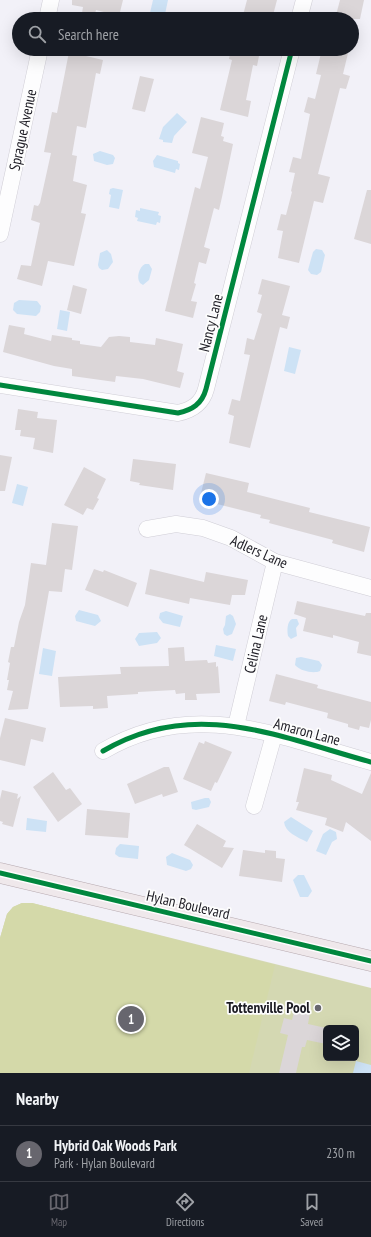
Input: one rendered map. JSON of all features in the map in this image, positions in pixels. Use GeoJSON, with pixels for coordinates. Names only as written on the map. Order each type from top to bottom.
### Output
{"type":"FeatureCollection","features":[{"type":"Feature","properties":{"kind":"main road","name":"Hylan Boulevard"},"geometry":{"type":"LineString","coordinates":[[0,873],[371,960]]}},
{"type":"Feature","properties":{"kind":"street"},"geometry":{"type":"LineString","coordinates":[[48,12],[51,0]]}},
{"type":"Feature","properties":{"kind":"street"},"geometry":{"type":"LineString","coordinates":[[301,12],[304,0]]}},
{"type":"Feature","properties":{"kind":"street","name":"Sprague Avenue"},"geometry":{"type":"LineString","coordinates":[[0,234],[38,56]]}},
{"type":"Feature","properties":{"kind":"street","name":"Nancy Lane"},"geometry":{"type":"LineString","coordinates":[[0,385],[171,413],[190,410],[199,404],[206,390],[290,56]]}},
{"type":"Feature","properties":{"kind":"street","name":"Adlers Lane"},"geometry":{"type":"LineString","coordinates":[[147,529],[176,524],[203,528],[231,538],[275,562],[371,588]]}},
{"type":"Feature","properties":{"kind":"street","name":"Celina Lane"},"geometry":{"type":"LineString","coordinates":[[236,726],[275,562]]}},
{"type":"Feature","properties":{"kind":"street","name":"Amaron Lane"},"geometry":{"type":"LineString","coordinates":[[103,751],[137,734],[163,727],[183,724],[210,723],[236,726],[274,735],[371,762]]}},
{"type":"Feature","properties":{"kind":"street"},"geometry":{"type":"LineString","coordinates":[[254,806],[274,735]]}},
{"type":"Feature","properties":{"kind":"green space"},"geometry":{"type":"Polygon","coordinates":[[[22,903],[32,903],[371,988],[371,1073],[0,1073],[0,938],[7,914],[13,907],[22,903]]]}},
{"type":"Feature","properties":{"kind":"green space"},"geometry":{"type":"Polygon","coordinates":[[[22,903],[32,903],[275,965],[249,1073],[0,1073],[0,938],[7,914],[13,907],[22,903]]]}},
{"type":"Feature","properties":{"kind":"water"},"geometry":{"type":"Polygon","coordinates":[[[153,0],[168,0],[165,12],[150,12],[153,0]]]}},
{"type":"Feature","properties":{"kind":"water"},"geometry":{"type":"Polygon","coordinates":[[[177,113],[187,122],[174,136],[172,143],[163,142],[163,140],[159,139],[163,127],[177,113]]]}},
{"type":"Feature","properties":{"kind":"water"},"geometry":{"type":"Polygon","coordinates":[[[100,151],[113,155],[115,158],[113,164],[107,165],[94,161],[93,154],[100,151]]]}},
{"type":"Feature","properties":{"kind":"water"},"geometry":{"type":"Polygon","coordinates":[[[157,155],[178,161],[180,164],[179,170],[176,169],[175,173],[154,167],[153,161],[157,155]]]}},
{"type":"Feature","properties":{"kind":"water"},"geometry":{"type":"Polygon","coordinates":[[[113,188],[123,190],[119,209],[109,207],[111,195],[109,194],[110,189],[113,188]]]}},
{"type":"Feature","properties":{"kind":"water"},"geometry":{"type":"Polygon","coordinates":[[[140,208],[159,212],[158,215],[161,216],[160,223],[157,222],[156,225],[137,221],[138,218],[135,217],[136,210],[140,211],[140,208]]]}},
{"type":"Feature","properties":{"kind":"water"},"geometry":{"type":"Polygon","coordinates":[[[316,249],[322,250],[325,255],[321,272],[317,275],[311,274],[308,270],[313,252],[316,249]]]}},
{"type":"Feature","properties":{"kind":"water"},"geometry":{"type":"Polygon","coordinates":[[[107,250],[111,254],[113,262],[108,269],[102,270],[98,265],[100,253],[107,250]]]}},
{"type":"Feature","properties":{"kind":"water"},"geometry":{"type":"Polygon","coordinates":[[[145,264],[149,264],[152,269],[149,280],[143,285],[140,283],[138,276],[141,268],[145,264]]]}},
{"type":"Feature","properties":{"kind":"water"},"geometry":{"type":"Polygon","coordinates":[[[19,300],[37,301],[41,306],[40,312],[36,316],[17,314],[13,310],[14,303],[19,300]]]}},
{"type":"Feature","properties":{"kind":"water"},"geometry":{"type":"Polygon","coordinates":[[[60,310],[70,312],[67,331],[57,329],[60,310]]]}},
{"type":"Feature","properties":{"kind":"water"},"geometry":{"type":"Polygon","coordinates":[[[289,347],[301,350],[295,374],[284,371],[289,347]]]}},
{"type":"Feature","properties":{"kind":"water"},"geometry":{"type":"Polygon","coordinates":[[[17,484],[28,487],[23,506],[12,503],[17,484]]]}},
{"type":"Feature","properties":{"kind":"water"},"geometry":{"type":"Polygon","coordinates":[[[79,610],[98,615],[101,621],[95,626],[76,621],[75,616],[79,610]]]}},
{"type":"Feature","properties":{"kind":"water"},"geometry":{"type":"Polygon","coordinates":[[[166,611],[183,616],[180,627],[163,623],[159,618],[160,613],[166,611]]]}},
{"type":"Feature","properties":{"kind":"water"},"geometry":{"type":"Polygon","coordinates":[[[230,614],[233,616],[236,624],[232,634],[227,636],[224,634],[223,629],[226,616],[230,614]]]}},
{"type":"Feature","properties":{"kind":"water"},"geometry":{"type":"Polygon","coordinates":[[[292,619],[297,619],[299,624],[296,628],[297,636],[291,639],[288,636],[288,624],[292,619]]]}},
{"type":"Feature","properties":{"kind":"water"},"geometry":{"type":"Polygon","coordinates":[[[157,632],[161,638],[157,643],[139,646],[135,639],[139,633],[157,632]]]}},
{"type":"Feature","properties":{"kind":"water"},"geometry":{"type":"Polygon","coordinates":[[[216,645],[236,649],[233,661],[214,656],[216,645]]]}},
{"type":"Feature","properties":{"kind":"water"},"geometry":{"type":"Polygon","coordinates":[[[43,648],[56,651],[52,676],[39,674],[43,648]]]}},
{"type":"Feature","properties":{"kind":"water"},"geometry":{"type":"Polygon","coordinates":[[[301,657],[319,661],[322,665],[320,671],[311,672],[297,667],[295,665],[296,658],[301,657]]]}},
{"type":"Feature","properties":{"kind":"water"},"geometry":{"type":"Polygon","coordinates":[[[209,798],[211,802],[209,807],[196,810],[192,809],[191,802],[209,798]]]}},
{"type":"Feature","properties":{"kind":"water"},"geometry":{"type":"Polygon","coordinates":[[[291,817],[313,831],[307,842],[292,834],[285,826],[284,822],[291,817]]]}},
{"type":"Feature","properties":{"kind":"water"},"geometry":{"type":"Polygon","coordinates":[[[27,818],[47,821],[46,832],[26,830],[27,818]]]}},
{"type":"Feature","properties":{"kind":"water"},"geometry":{"type":"Polygon","coordinates":[[[330,829],[336,832],[337,839],[332,842],[326,855],[316,851],[323,834],[330,829]]]}},
{"type":"Feature","properties":{"kind":"water"},"geometry":{"type":"Polygon","coordinates":[[[120,844],[139,846],[138,859],[119,857],[115,854],[116,848],[120,844]]]}},
{"type":"Feature","properties":{"kind":"water"},"geometry":{"type":"Polygon","coordinates":[[[172,853],[190,860],[193,865],[191,869],[186,871],[167,865],[166,857],[172,853]]]}},
{"type":"Feature","properties":{"kind":"water"},"geometry":{"type":"Polygon","coordinates":[[[298,875],[304,875],[312,891],[308,897],[300,897],[293,880],[298,875]]]}},
{"type":"Feature","properties":{"kind":"water"},"geometry":{"type":"Polygon","coordinates":[[[356,1061],[371,1065],[371,1073],[353,1073],[356,1061]]]}},
{"type":"Feature","properties":{"kind":"building"},"geometry":{"type":"Polygon","coordinates":[[[72,0],[123,0],[120,12],[104,12],[96,10],[96,12],[82,12],[83,7],[72,5],[72,0]]]}},
{"type":"Feature","properties":{"kind":"building"},"geometry":{"type":"Polygon","coordinates":[[[247,0],[277,0],[274,12],[244,12],[247,0]]]}},
{"type":"Feature","properties":{"kind":"building"},"geometry":{"type":"Polygon","coordinates":[[[340,0],[364,0],[360,19],[359,12],[337,12],[340,0]]]}},
{"type":"Feature","properties":{"kind":"building"},"geometry":{"type":"Polygon","coordinates":[[[68,56],[86,56],[103,60],[100,74],[96,73],[86,128],[77,126],[72,155],[77,156],[73,181],[87,185],[81,213],[86,214],[74,266],[48,261],[42,286],[17,279],[21,265],[31,266],[40,223],[31,220],[34,205],[38,206],[40,203],[51,153],[44,152],[52,112],[57,113],[68,56]]]}},
{"type":"Feature","properties":{"kind":"building"},"geometry":{"type":"Polygon","coordinates":[[[230,56],[259,56],[257,66],[253,65],[246,100],[251,101],[248,117],[220,110],[232,60],[229,59],[230,56]]]}},
{"type":"Feature","properties":{"kind":"building"},"geometry":{"type":"Polygon","coordinates":[[[320,56],[347,56],[343,74],[350,76],[346,89],[340,88],[318,174],[330,177],[323,203],[314,201],[299,263],[278,258],[283,231],[277,230],[281,214],[286,215],[292,192],[295,173],[289,172],[293,157],[301,159],[310,114],[304,112],[308,97],[315,99],[321,75],[316,74],[320,56]]]}},
{"type":"Feature","properties":{"kind":"building"},"geometry":{"type":"Polygon","coordinates":[[[140,76],[154,79],[145,112],[132,109],[140,76]]]}},
{"type":"Feature","properties":{"kind":"building"},"geometry":{"type":"Polygon","coordinates":[[[201,117],[224,123],[221,136],[224,137],[223,141],[233,144],[219,210],[214,208],[204,247],[210,249],[206,264],[199,262],[194,283],[196,284],[191,301],[197,302],[193,318],[165,311],[195,187],[200,189],[208,157],[192,153],[201,117]]]}},
{"type":"Feature","properties":{"kind":"building"},"geometry":{"type":"Polygon","coordinates":[[[367,190],[371,190],[371,244],[354,239],[367,190]]]}},
{"type":"Feature","properties":{"kind":"building"},"geometry":{"type":"Polygon","coordinates":[[[262,279],[290,286],[282,315],[290,317],[287,329],[280,327],[250,448],[229,443],[234,416],[228,414],[232,399],[240,401],[250,355],[244,354],[247,338],[254,340],[262,314],[257,312],[262,295],[258,294],[262,279]]]}},
{"type":"Feature","properties":{"kind":"building"},"geometry":{"type":"Polygon","coordinates":[[[73,285],[87,289],[81,314],[67,310],[73,285]]]}},
{"type":"Feature","properties":{"kind":"building"},"geometry":{"type":"Polygon","coordinates":[[[9,325],[25,328],[24,334],[51,341],[52,335],[72,338],[72,340],[80,341],[80,344],[101,347],[109,337],[119,336],[130,337],[130,342],[155,345],[156,338],[183,344],[177,371],[184,373],[180,388],[143,379],[116,376],[115,382],[72,376],[72,369],[54,366],[3,352],[9,325]]]}},
{"type":"Feature","properties":{"kind":"building"},"geometry":{"type":"Polygon","coordinates":[[[18,409],[38,412],[37,418],[57,420],[53,453],[33,449],[35,438],[20,436],[21,430],[15,430],[18,409]]]}},
{"type":"Feature","properties":{"kind":"building"},"geometry":{"type":"Polygon","coordinates":[[[0,455],[12,457],[5,491],[0,491],[0,455]]]}},
{"type":"Feature","properties":{"kind":"building"},"geometry":{"type":"Polygon","coordinates":[[[133,459],[176,464],[173,490],[139,485],[140,483],[130,481],[133,459]]]}},
{"type":"Feature","properties":{"kind":"building"},"geometry":{"type":"Polygon","coordinates":[[[84,467],[106,479],[97,498],[99,499],[93,510],[87,508],[83,515],[64,505],[84,467]]]}},
{"type":"Feature","properties":{"kind":"building"},"geometry":{"type":"Polygon","coordinates":[[[206,473],[249,483],[247,492],[310,508],[309,512],[370,527],[364,552],[332,543],[333,540],[269,523],[270,520],[260,518],[261,515],[213,503],[214,500],[200,497],[206,473]]]}},
{"type":"Feature","properties":{"kind":"building"},"geometry":{"type":"Polygon","coordinates":[[[52,523],[78,526],[72,570],[65,569],[62,592],[49,591],[28,709],[8,710],[13,691],[7,690],[10,663],[8,662],[11,647],[14,647],[19,622],[25,605],[31,563],[46,565],[52,523]]]}},
{"type":"Feature","properties":{"kind":"building"},"geometry":{"type":"Polygon","coordinates":[[[94,569],[103,572],[104,570],[137,583],[128,607],[85,590],[94,569]]]}},
{"type":"Feature","properties":{"kind":"building"},"geometry":{"type":"Polygon","coordinates":[[[150,569],[204,582],[206,572],[248,580],[245,595],[232,595],[230,605],[190,598],[189,604],[145,594],[150,569]]]}},
{"type":"Feature","properties":{"kind":"building"},"geometry":{"type":"Polygon","coordinates":[[[297,601],[365,616],[366,613],[371,613],[371,656],[357,653],[359,642],[333,635],[333,638],[303,631],[306,618],[294,614],[297,601]]]}},
{"type":"Feature","properties":{"kind":"building"},"geometry":{"type":"Polygon","coordinates":[[[184,647],[185,661],[207,660],[208,663],[216,662],[216,667],[218,666],[220,693],[196,694],[197,700],[185,700],[185,693],[176,694],[175,690],[138,692],[138,694],[107,696],[108,708],[93,709],[93,706],[60,707],[58,677],[121,674],[120,667],[169,666],[168,648],[184,647]]]}},
{"type":"Feature","properties":{"kind":"building"},"geometry":{"type":"Polygon","coordinates":[[[276,674],[318,685],[317,688],[371,702],[371,720],[369,728],[360,726],[359,730],[348,727],[348,724],[327,718],[328,713],[286,702],[285,705],[269,701],[276,674]]]}},
{"type":"Feature","properties":{"kind":"building"},"geometry":{"type":"Polygon","coordinates":[[[5,718],[46,728],[43,742],[31,739],[25,766],[0,760],[0,738],[5,718]]]}},
{"type":"Feature","properties":{"kind":"building"},"geometry":{"type":"Polygon","coordinates":[[[205,741],[232,752],[217,783],[215,782],[211,791],[183,779],[199,742],[204,744],[205,741]]]}},
{"type":"Feature","properties":{"kind":"building"},"geometry":{"type":"Polygon","coordinates":[[[164,767],[169,767],[178,792],[163,797],[162,794],[135,804],[127,784],[164,767]]]}},
{"type":"Feature","properties":{"kind":"building"},"geometry":{"type":"Polygon","coordinates":[[[304,768],[332,775],[331,780],[362,794],[371,773],[371,841],[346,822],[343,832],[325,825],[327,818],[296,810],[299,802],[296,802],[304,768]]]}},
{"type":"Feature","properties":{"kind":"building"},"geometry":{"type":"Polygon","coordinates":[[[53,772],[66,790],[70,788],[82,804],[58,822],[33,787],[53,772]]]}},
{"type":"Feature","properties":{"kind":"building"},"geometry":{"type":"Polygon","coordinates":[[[2,790],[18,794],[17,799],[21,796],[13,827],[2,824],[3,822],[0,821],[0,799],[2,790]]]}},
{"type":"Feature","properties":{"kind":"building"},"geometry":{"type":"Polygon","coordinates":[[[87,809],[130,813],[128,838],[85,835],[87,809]]]}},
{"type":"Feature","properties":{"kind":"building"},"geometry":{"type":"Polygon","coordinates":[[[197,824],[226,841],[223,847],[234,848],[222,868],[184,845],[197,824]]]}},
{"type":"Feature","properties":{"kind":"building"},"geometry":{"type":"Polygon","coordinates":[[[243,850],[265,853],[265,850],[276,851],[276,858],[285,859],[282,882],[239,876],[243,850]]]}},
{"type":"Feature","properties":{"kind":"building"},"geometry":{"type":"Polygon","coordinates":[[[296,1004],[311,1007],[308,1024],[323,1027],[323,1043],[307,1040],[305,1047],[302,1047],[296,1073],[279,1073],[288,1035],[280,1033],[284,1018],[292,1020],[296,1004]]]}},
{"type":"Feature","properties":{"kind":"cycle path"},"geometry":{"type":"LineString","coordinates":[[0,385],[178,413],[196,406],[202,399],[206,389],[290,56]]}},
{"type":"Feature","properties":{"kind":"cycle path"},"geometry":{"type":"LineString","coordinates":[[103,751],[137,735],[170,726],[204,724],[237,727],[270,733],[371,762]]}},
{"type":"Feature","properties":{"kind":"cycle path"},"geometry":{"type":"LineString","coordinates":[[0,873],[371,961]]}},
{"type":"Feature","properties":{"kind":"place","name":"Tottenville Pool"},"geometry":{"type":"Point","coordinates":[318,1008]}},
{"type":"Feature","properties":{"kind":"place","name":"Hybrid Oak Woods Park"},"geometry":{"type":"Point","coordinates":[131,1019]}}]}
